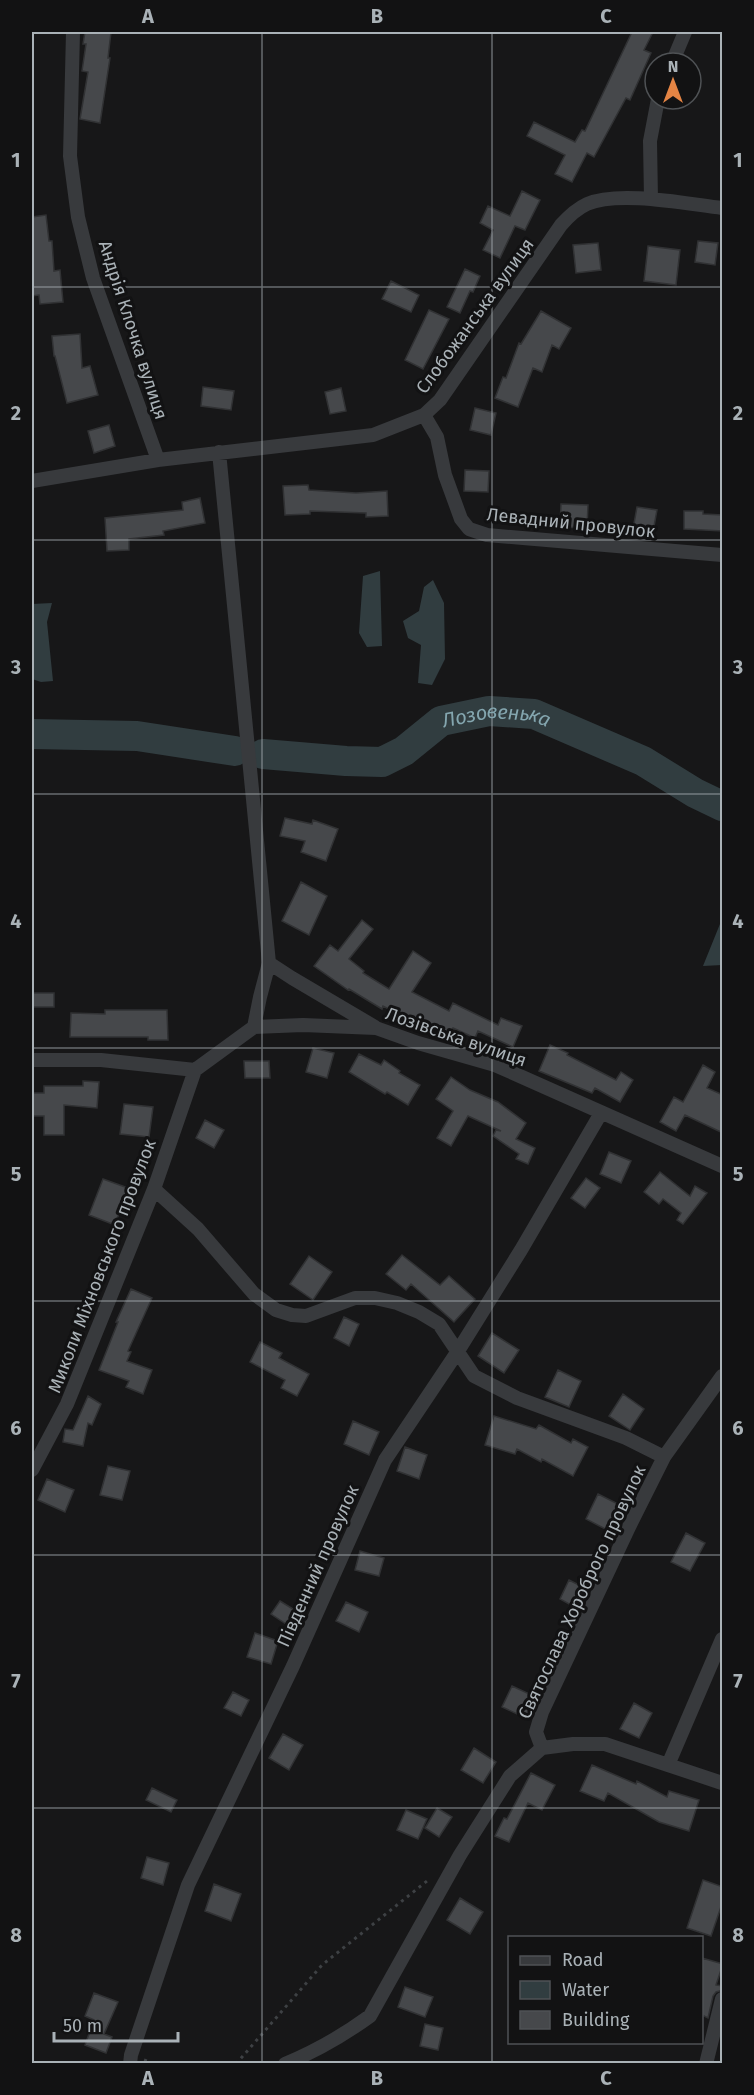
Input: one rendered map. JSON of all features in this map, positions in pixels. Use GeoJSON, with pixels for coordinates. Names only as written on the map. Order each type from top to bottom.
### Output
{"type":"FeatureCollection","features":[{"type":"Feature","properties":{"kind":"street","name":"Андрія Клочка вулиця"},"geometry":{"type":"LineString","coordinates":[[73,32],[70,156],[78,218],[93,278],[158,460]]}},
{"type":"Feature","properties":{"kind":"street"},"geometry":{"type":"LineString","coordinates":[[677,51],[686,32]]}},
{"type":"Feature","properties":{"kind":"street"},"geometry":{"type":"LineString","coordinates":[[651,199],[650,141],[656,111]]}},
{"type":"Feature","properties":{"kind":"street","name":"Слобожанська вулиця"},"geometry":{"type":"LineString","coordinates":[[32,481],[158,460],[373,435],[424,415],[440,400],[568,216],[587,204],[597,201],[651,199],[723,208]]}},
{"type":"Feature","properties":{"kind":"street","name":"Левадний провулок"},"geometry":{"type":"LineString","coordinates":[[424,415],[437,437],[445,475],[461,519],[469,529],[487,535],[723,555]]}},
{"type":"Feature","properties":{"kind":"street"},"geometry":{"type":"LineString","coordinates":[[32,1060],[101,1060],[195,1070],[254,1027],[269,963],[219,452]]}},
{"type":"Feature","properties":{"kind":"street"},"geometry":{"type":"LineString","coordinates":[[269,963],[376,1028]]}},
{"type":"Feature","properties":{"kind":"street","name":"Лозівська вулиця"},"geometry":{"type":"LineString","coordinates":[[254,1027],[303,1025],[376,1028],[418,1043],[495,1065],[723,1166]]}},
{"type":"Feature","properties":{"kind":"street","name":"Миколи Міхновського провулок"},"geometry":{"type":"LineString","coordinates":[[32,1470],[67,1404],[154,1189],[195,1070]]}},
{"type":"Feature","properties":{"kind":"street","name":"Південний провулок"},"geometry":{"type":"LineString","coordinates":[[130,2064],[130,2055],[188,1885],[293,1666],[385,1460],[458,1351],[602,1113]]}},
{"type":"Feature","properties":{"kind":"street"},"geometry":{"type":"LineString","coordinates":[[154,1189],[198,1229],[254,1294],[276,1310],[291,1315],[306,1316],[355,1298],[375,1298],[419,1312],[439,1324],[474,1376],[517,1398],[626,1437],[664,1457]]}},
{"type":"Feature","properties":{"kind":"street","name":"Святослава Хороброго провулок"},"geometry":{"type":"LineString","coordinates":[[542,1748],[536,1732],[542,1712],[629,1527],[664,1457],[723,1376]]}},
{"type":"Feature","properties":{"kind":"street"},"geometry":{"type":"LineString","coordinates":[[668,1765],[723,1639]]}},
{"type":"Feature","properties":{"kind":"street"},"geometry":{"type":"LineString","coordinates":[[285,2064],[347,2032],[370,2016],[460,1855],[503,1786],[510,1776],[542,1748],[573,1744],[605,1744],[723,1783]]}},
{"type":"Feature","properties":{"kind":"street"},"geometry":{"type":"LineString","coordinates":[[706,2064],[723,1999]]}},
{"type":"Feature","properties":{"kind":"path"},"geometry":{"type":"LineString","coordinates":[[236,2064],[322,1965],[432,1877]]}},
{"type":"Feature","properties":{"kind":"water"},"geometry":{"type":"Polygon","coordinates":[[[380,571],[382,646],[367,647],[359,633],[363,576],[380,571]]]}},
{"type":"Feature","properties":{"kind":"water"},"geometry":{"type":"Polygon","coordinates":[[[433,580],[444,603],[445,659],[432,685],[418,683],[421,645],[408,638],[403,621],[419,611],[424,587],[433,580]]]}},
{"type":"Feature","properties":{"kind":"water"},"geometry":{"type":"Polygon","coordinates":[[[52,603],[47,622],[53,681],[41,682],[32,679],[32,604],[52,603]]]}},
{"type":"Feature","properties":{"kind":"water"},"geometry":{"type":"Polygon","coordinates":[[[722,919],[722,965],[703,966],[722,919]]]}},
{"type":"Feature","properties":{"kind":"building"},"geometry":{"type":"Polygon","coordinates":[[[85,32],[111,32],[108,58],[110,58],[100,123],[80,119],[88,72],[82,71],[86,44],[83,44],[85,32]]]}},
{"type":"Feature","properties":{"kind":"building"},"geometry":{"type":"Polygon","coordinates":[[[632,32],[653,32],[644,50],[646,51],[643,51],[643,71],[630,100],[626,98],[594,157],[587,153],[572,182],[555,174],[565,155],[527,136],[534,122],[575,142],[582,130],[585,131],[632,32]]]}},
{"type":"Feature","properties":{"kind":"building"},"geometry":{"type":"Polygon","coordinates":[[[522,191],[540,200],[525,230],[515,226],[500,258],[483,250],[493,230],[480,223],[488,206],[510,216],[522,191]]]}},
{"type":"Feature","properties":{"kind":"building"},"geometry":{"type":"Polygon","coordinates":[[[46,215],[49,241],[52,241],[54,271],[60,270],[63,302],[40,304],[39,295],[32,296],[32,217],[46,215]]]}},
{"type":"Feature","properties":{"kind":"building"},"geometry":{"type":"Polygon","coordinates":[[[698,241],[718,243],[715,265],[695,262],[698,241]]]}},
{"type":"Feature","properties":{"kind":"building"},"geometry":{"type":"Polygon","coordinates":[[[598,243],[601,270],[576,273],[573,245],[598,243]]]}},
{"type":"Feature","properties":{"kind":"building"},"geometry":{"type":"Polygon","coordinates":[[[648,246],[680,250],[676,285],[644,281],[648,246]]]}},
{"type":"Feature","properties":{"kind":"building"},"geometry":{"type":"Polygon","coordinates":[[[465,269],[480,276],[460,313],[447,307],[465,269]]]}},
{"type":"Feature","properties":{"kind":"building"},"geometry":{"type":"Polygon","coordinates":[[[391,281],[419,295],[411,312],[382,299],[391,281]]]}},
{"type":"Feature","properties":{"kind":"building"},"geometry":{"type":"Polygon","coordinates":[[[429,310],[449,319],[423,369],[405,360],[429,310]]]}},
{"type":"Feature","properties":{"kind":"building"},"geometry":{"type":"Polygon","coordinates":[[[541,311],[571,328],[559,349],[552,345],[542,372],[533,368],[518,407],[495,398],[503,377],[506,378],[519,343],[521,344],[541,311]]]}},
{"type":"Feature","properties":{"kind":"building"},"geometry":{"type":"Polygon","coordinates":[[[80,334],[82,368],[90,366],[98,395],[67,403],[54,356],[52,336],[80,334]]]}},
{"type":"Feature","properties":{"kind":"building"},"geometry":{"type":"Polygon","coordinates":[[[203,387],[234,391],[231,410],[201,406],[203,387]]]}},
{"type":"Feature","properties":{"kind":"building"},"geometry":{"type":"Polygon","coordinates":[[[341,388],[346,411],[330,414],[325,392],[341,388]]]}},
{"type":"Feature","properties":{"kind":"building"},"geometry":{"type":"Polygon","coordinates":[[[475,408],[496,413],[491,435],[470,430],[475,408]]]}},
{"type":"Feature","properties":{"kind":"building"},"geometry":{"type":"Polygon","coordinates":[[[109,425],[115,446],[94,453],[88,431],[109,425]]]}},
{"type":"Feature","properties":{"kind":"building"},"geometry":{"type":"Polygon","coordinates":[[[465,470],[489,471],[488,492],[464,491],[465,470]]]}},
{"type":"Feature","properties":{"kind":"building"},"geometry":{"type":"Polygon","coordinates":[[[308,485],[309,490],[356,493],[387,491],[388,516],[366,517],[366,513],[310,511],[310,514],[285,515],[283,486],[308,485]]]}},
{"type":"Feature","properties":{"kind":"building"},"geometry":{"type":"Polygon","coordinates":[[[200,498],[205,523],[163,531],[164,535],[129,539],[129,550],[107,551],[105,518],[183,510],[182,502],[200,498]]]}},
{"type":"Feature","properties":{"kind":"building"},"geometry":{"type":"Polygon","coordinates":[[[561,504],[588,505],[587,528],[560,527],[561,504]]]}},
{"type":"Feature","properties":{"kind":"building"},"geometry":{"type":"Polygon","coordinates":[[[637,507],[657,510],[653,532],[633,529],[637,507]]]}},
{"type":"Feature","properties":{"kind":"building"},"geometry":{"type":"Polygon","coordinates":[[[684,511],[703,511],[703,514],[723,515],[723,531],[684,529],[684,511]]]}},
{"type":"Feature","properties":{"kind":"building"},"geometry":{"type":"Polygon","coordinates":[[[285,818],[312,824],[313,820],[338,829],[326,861],[301,852],[305,841],[280,836],[285,818]]]}},
{"type":"Feature","properties":{"kind":"building"},"geometry":{"type":"Polygon","coordinates":[[[301,882],[327,896],[309,935],[282,921],[301,882]]]}},
{"type":"Feature","properties":{"kind":"building"},"geometry":{"type":"Polygon","coordinates":[[[362,920],[373,929],[349,959],[364,971],[363,973],[389,989],[413,951],[431,963],[412,992],[449,1011],[453,1003],[498,1025],[501,1018],[522,1026],[513,1047],[478,1031],[475,1038],[453,1028],[449,1034],[426,1022],[424,1027],[383,1006],[382,1009],[348,990],[314,966],[330,945],[338,951],[362,920]]]}},
{"type":"Feature","properties":{"kind":"building"},"geometry":{"type":"Polygon","coordinates":[[[33,993],[54,993],[54,1007],[33,1007],[33,993]]]}},
{"type":"Feature","properties":{"kind":"building"},"geometry":{"type":"Polygon","coordinates":[[[105,1010],[167,1010],[168,1040],[148,1040],[148,1037],[70,1037],[71,1013],[105,1014],[105,1010]]]}},
{"type":"Feature","properties":{"kind":"building"},"geometry":{"type":"Polygon","coordinates":[[[550,1045],[616,1080],[621,1072],[633,1080],[620,1102],[595,1088],[592,1093],[539,1071],[550,1045]]]}},
{"type":"Feature","properties":{"kind":"building"},"geometry":{"type":"Polygon","coordinates":[[[313,1048],[334,1053],[327,1078],[306,1072],[313,1048]]]}},
{"type":"Feature","properties":{"kind":"building"},"geometry":{"type":"Polygon","coordinates":[[[359,1054],[381,1065],[384,1060],[400,1071],[399,1073],[420,1085],[408,1105],[349,1072],[359,1054]]]}},
{"type":"Feature","properties":{"kind":"building"},"geometry":{"type":"Polygon","coordinates":[[[244,1061],[269,1061],[270,1078],[245,1078],[244,1061]]]}},
{"type":"Feature","properties":{"kind":"building"},"geometry":{"type":"Polygon","coordinates":[[[703,1065],[715,1072],[707,1088],[723,1095],[723,1133],[685,1115],[676,1131],[660,1122],[674,1097],[683,1102],[703,1065]]]}},
{"type":"Feature","properties":{"kind":"building"},"geometry":{"type":"Polygon","coordinates":[[[451,1077],[470,1090],[498,1102],[526,1123],[516,1139],[535,1148],[528,1164],[516,1159],[519,1154],[493,1136],[496,1130],[501,1131],[468,1116],[451,1146],[437,1138],[453,1111],[436,1099],[451,1077]]]}},
{"type":"Feature","properties":{"kind":"building"},"geometry":{"type":"Polygon","coordinates":[[[83,1081],[99,1082],[97,1108],[64,1105],[64,1135],[44,1135],[44,1116],[32,1116],[32,1093],[44,1093],[44,1086],[83,1086],[83,1081]]]}},
{"type":"Feature","properties":{"kind":"building"},"geometry":{"type":"Polygon","coordinates":[[[124,1104],[153,1107],[149,1137],[120,1134],[124,1104]]]}},
{"type":"Feature","properties":{"kind":"building"},"geometry":{"type":"Polygon","coordinates":[[[205,1120],[224,1130],[214,1148],[196,1138],[205,1120]]]}},
{"type":"Feature","properties":{"kind":"building"},"geometry":{"type":"Polygon","coordinates":[[[609,1152],[631,1161],[621,1183],[600,1174],[609,1152]]]}},
{"type":"Feature","properties":{"kind":"building"},"geometry":{"type":"Polygon","coordinates":[[[660,1172],[690,1196],[695,1186],[707,1193],[683,1224],[677,1220],[681,1213],[663,1199],[659,1204],[644,1192],[660,1172]]]}},
{"type":"Feature","properties":{"kind":"building"},"geometry":{"type":"Polygon","coordinates":[[[586,1178],[600,1188],[585,1208],[571,1198],[586,1178]]]}},
{"type":"Feature","properties":{"kind":"building"},"geometry":{"type":"Polygon","coordinates":[[[103,1179],[128,1188],[115,1225],[89,1215],[103,1179]]]}},
{"type":"Feature","properties":{"kind":"building"},"geometry":{"type":"Polygon","coordinates":[[[402,1255],[440,1285],[449,1276],[475,1299],[454,1322],[411,1284],[406,1290],[386,1274],[402,1255]]]}},
{"type":"Feature","properties":{"kind":"building"},"geometry":{"type":"Polygon","coordinates":[[[309,1256],[332,1272],[313,1300],[290,1284],[309,1256]]]}},
{"type":"Feature","properties":{"kind":"building"},"geometry":{"type":"Polygon","coordinates":[[[131,1289],[152,1298],[128,1351],[131,1352],[127,1361],[152,1370],[143,1394],[126,1387],[129,1381],[99,1370],[118,1322],[116,1322],[131,1289]]]}},
{"type":"Feature","properties":{"kind":"building"},"geometry":{"type":"Polygon","coordinates":[[[344,1317],[359,1324],[349,1346],[334,1338],[344,1317]]]}},
{"type":"Feature","properties":{"kind":"building"},"geometry":{"type":"Polygon","coordinates":[[[492,1333],[519,1350],[504,1373],[478,1356],[492,1333]]]}},
{"type":"Feature","properties":{"kind":"building"},"geometry":{"type":"Polygon","coordinates":[[[260,1342],[282,1353],[279,1358],[309,1374],[297,1396],[281,1388],[285,1380],[250,1362],[260,1342]]]}},
{"type":"Feature","properties":{"kind":"building"},"geometry":{"type":"Polygon","coordinates":[[[558,1370],[581,1381],[569,1407],[545,1397],[558,1370]]]}},
{"type":"Feature","properties":{"kind":"building"},"geometry":{"type":"Polygon","coordinates":[[[623,1394],[644,1409],[630,1430],[609,1416],[623,1394]]]}},
{"type":"Feature","properties":{"kind":"building"},"geometry":{"type":"Polygon","coordinates":[[[88,1396],[101,1404],[92,1425],[88,1423],[83,1446],[63,1442],[65,1429],[73,1430],[88,1396]]]}},
{"type":"Feature","properties":{"kind":"building"},"geometry":{"type":"Polygon","coordinates":[[[494,1416],[536,1429],[539,1425],[571,1443],[573,1439],[588,1447],[573,1476],[542,1459],[541,1462],[517,1449],[515,1454],[485,1445],[494,1416]]]}},
{"type":"Feature","properties":{"kind":"building"},"geometry":{"type":"Polygon","coordinates":[[[353,1421],[379,1432],[369,1455],[344,1444],[353,1421]]]}},
{"type":"Feature","properties":{"kind":"building"},"geometry":{"type":"Polygon","coordinates":[[[405,1447],[427,1455],[419,1479],[397,1471],[405,1447]]]}},
{"type":"Feature","properties":{"kind":"building"},"geometry":{"type":"Polygon","coordinates":[[[108,1466],[130,1471],[122,1500],[100,1495],[108,1466]]]}},
{"type":"Feature","properties":{"kind":"building"},"geometry":{"type":"Polygon","coordinates":[[[47,1479],[74,1490],[65,1512],[38,1500],[47,1479]]]}},
{"type":"Feature","properties":{"kind":"building"},"geometry":{"type":"Polygon","coordinates":[[[598,1494],[628,1509],[615,1534],[586,1519],[598,1494]]]}},
{"type":"Feature","properties":{"kind":"building"},"geometry":{"type":"Polygon","coordinates":[[[686,1533],[705,1543],[690,1571],[671,1562],[686,1533]]]}},
{"type":"Feature","properties":{"kind":"building"},"geometry":{"type":"Polygon","coordinates":[[[360,1551],[384,1558],[379,1576],[355,1570],[360,1551]]]}},
{"type":"Feature","properties":{"kind":"building"},"geometry":{"type":"Polygon","coordinates":[[[569,1580],[589,1590],[580,1610],[560,1599],[569,1580]]]}},
{"type":"Feature","properties":{"kind":"building"},"geometry":{"type":"Polygon","coordinates":[[[280,1601],[301,1614],[292,1628],[271,1614],[280,1601]]]}},
{"type":"Feature","properties":{"kind":"building"},"geometry":{"type":"Polygon","coordinates":[[[346,1602],[368,1612],[359,1632],[336,1621],[346,1602]]]}},
{"type":"Feature","properties":{"kind":"building"},"geometry":{"type":"Polygon","coordinates":[[[255,1633],[278,1641],[271,1664],[247,1657],[255,1633]]]}},
{"type":"Feature","properties":{"kind":"building"},"geometry":{"type":"Polygon","coordinates":[[[512,1686],[536,1697],[526,1718],[502,1707],[512,1686]]]}},
{"type":"Feature","properties":{"kind":"building"},"geometry":{"type":"Polygon","coordinates":[[[233,1692],[249,1700],[241,1716],[224,1708],[233,1692]]]}},
{"type":"Feature","properties":{"kind":"building"},"geometry":{"type":"Polygon","coordinates":[[[634,1703],[652,1713],[639,1738],[620,1729],[634,1703]]]}},
{"type":"Feature","properties":{"kind":"building"},"geometry":{"type":"Polygon","coordinates":[[[283,1734],[303,1745],[289,1770],[269,1758],[283,1734]]]}},
{"type":"Feature","properties":{"kind":"building"},"geometry":{"type":"Polygon","coordinates":[[[474,1748],[496,1762],[483,1783],[461,1770],[474,1748]]]}},
{"type":"Feature","properties":{"kind":"building"},"geometry":{"type":"Polygon","coordinates":[[[592,1765],[636,1784],[637,1781],[667,1797],[669,1791],[699,1800],[689,1831],[659,1822],[608,1793],[604,1801],[580,1791],[592,1765]]]}},
{"type":"Feature","properties":{"kind":"building"},"geometry":{"type":"Polygon","coordinates":[[[531,1773],[555,1785],[542,1810],[528,1803],[509,1842],[495,1836],[504,1818],[507,1819],[531,1773]]]}},
{"type":"Feature","properties":{"kind":"building"},"geometry":{"type":"Polygon","coordinates":[[[152,1788],[177,1800],[171,1812],[146,1800],[152,1788]]]}},
{"type":"Feature","properties":{"kind":"building"},"geometry":{"type":"Polygon","coordinates":[[[437,1808],[452,1817],[439,1837],[425,1828],[437,1808]]]}},
{"type":"Feature","properties":{"kind":"building"},"geometry":{"type":"Polygon","coordinates":[[[406,1810],[427,1819],[418,1839],[397,1830],[406,1810]]]}},
{"type":"Feature","properties":{"kind":"building"},"geometry":{"type":"Polygon","coordinates":[[[147,1857],[169,1863],[163,1885],[141,1878],[147,1857]]]}},
{"type":"Feature","properties":{"kind":"building"},"geometry":{"type":"Polygon","coordinates":[[[703,1880],[723,1887],[723,1901],[711,1936],[687,1928],[703,1880]]]}},
{"type":"Feature","properties":{"kind":"building"},"geometry":{"type":"Polygon","coordinates":[[[214,1884],[241,1894],[231,1921],[205,1911],[214,1884]]]}},
{"type":"Feature","properties":{"kind":"building"},"geometry":{"type":"Polygon","coordinates":[[[460,1898],[483,1912],[470,1934],[447,1920],[460,1898]]]}},
{"type":"Feature","properties":{"kind":"building"},"geometry":{"type":"Polygon","coordinates":[[[703,1958],[723,1964],[716,1985],[723,1986],[723,1990],[716,1992],[713,1996],[708,2018],[703,2016],[703,1958]]]}},
{"type":"Feature","properties":{"kind":"building"},"geometry":{"type":"Polygon","coordinates":[[[405,1987],[433,1997],[425,2017],[398,2007],[405,1987]]]}},
{"type":"Feature","properties":{"kind":"building"},"geometry":{"type":"Polygon","coordinates":[[[94,1993],[118,2002],[104,2034],[112,2037],[106,2053],[85,2045],[94,2020],[85,2016],[94,1993]]]}},
{"type":"Feature","properties":{"kind":"building"},"geometry":{"type":"Polygon","coordinates":[[[425,2024],[443,2028],[438,2050],[420,2046],[425,2024]]]}},
{"type":"Feature","properties":{"kind":"waterway","name":"Лозовенька"},"geometry":{"type":"LineString","coordinates":[[263,754],[382,762],[404,751],[441,721],[489,711],[534,714],[643,761],[695,793],[722,806]]}},
{"type":"Feature","properties":{"kind":"waterway","name":"Лозовенька"},"geometry":{"type":"LineString","coordinates":[[32,734],[137,736],[235,751]]}}]}
